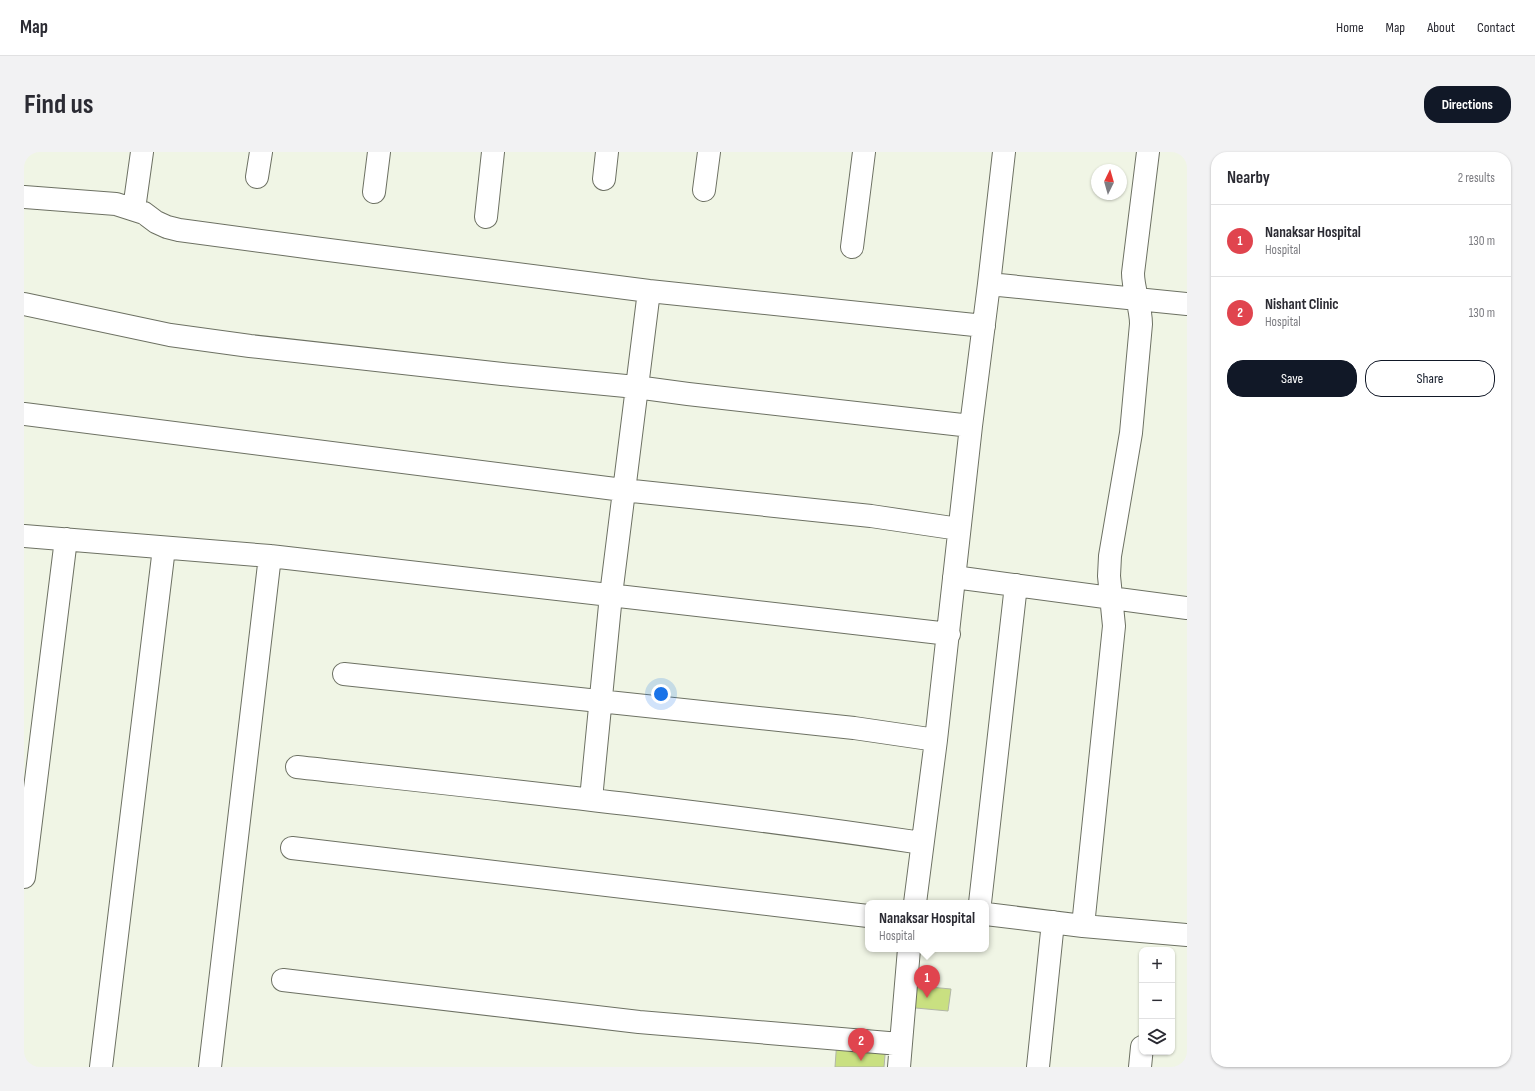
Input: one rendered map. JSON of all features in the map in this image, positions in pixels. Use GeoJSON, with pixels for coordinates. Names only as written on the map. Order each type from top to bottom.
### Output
{"type":"FeatureCollection","features":[{"type":"Feature","properties":{"kind":"street"},"geometry":{"type":"LineString","coordinates":[[134,209],[142,152]]}},
{"type":"Feature","properties":{"kind":"street"},"geometry":{"type":"LineString","coordinates":[[257,177],[261,152]]}},
{"type":"Feature","properties":{"kind":"street"},"geometry":{"type":"LineString","coordinates":[[374,192],[379,152]]}},
{"type":"Feature","properties":{"kind":"street"},"geometry":{"type":"LineString","coordinates":[[486,217],[493,152]]}},
{"type":"Feature","properties":{"kind":"street"},"geometry":{"type":"LineString","coordinates":[[604,179],[607,152]]}},
{"type":"Feature","properties":{"kind":"street"},"geometry":{"type":"LineString","coordinates":[[704,190],[709,152]]}},
{"type":"Feature","properties":{"kind":"street"},"geometry":{"type":"LineString","coordinates":[[852,247],[864,152]]}},
{"type":"Feature","properties":{"kind":"street"},"geometry":{"type":"LineString","coordinates":[[915,900],[949,634],[971,426],[1004,152]]}},
{"type":"Feature","properties":{"kind":"street"},"geometry":{"type":"LineString","coordinates":[[1084,926],[1114,626],[1110,597],[1110,556],[1132,426],[1141,324],[1141,314],[1132,273],[1148,152]]}},
{"type":"Feature","properties":{"kind":"street"},"geometry":{"type":"LineString","coordinates":[[24,196],[116,204],[144,213],[156,222],[179,230],[649,291],[984,326]]}},
{"type":"Feature","properties":{"kind":"street"},"geometry":{"type":"LineString","coordinates":[[989,284],[1187,304]]}},
{"type":"Feature","properties":{"kind":"street"},"geometry":{"type":"LineString","coordinates":[[591,799],[599,702],[611,595],[649,291]]}},
{"type":"Feature","properties":{"kind":"street"},"geometry":{"type":"LineString","coordinates":[[24,304],[170,334],[250,346],[502,374],[636,387],[971,426]]}},
{"type":"Feature","properties":{"kind":"street"},"geometry":{"type":"LineString","coordinates":[[24,414],[623,490],[871,516],[960,529]]}},
{"type":"Feature","properties":{"kind":"street"},"geometry":{"type":"LineString","coordinates":[[24,536],[270,556],[949,634]]}},
{"type":"Feature","properties":{"kind":"street"},"geometry":{"type":"LineString","coordinates":[[24,877],[66,539]]}},
{"type":"Feature","properties":{"kind":"street"},"geometry":{"type":"LineString","coordinates":[[101,1067],[164,548]]}},
{"type":"Feature","properties":{"kind":"street"},"geometry":{"type":"LineString","coordinates":[[213,1067],[210,1067],[270,556]]}},
{"type":"Feature","properties":{"kind":"street"},"geometry":{"type":"LineString","coordinates":[[954,577],[1187,608]]}},
{"type":"Feature","properties":{"kind":"street"},"geometry":{"type":"LineString","coordinates":[[980,900],[1016,585]]}},
{"type":"Feature","properties":{"kind":"street"},"geometry":{"type":"LineString","coordinates":[[344,674],[854,728],[936,740]]}},
{"type":"Feature","properties":{"kind":"street"},"geometry":{"type":"LineString","coordinates":[[297,767],[591,799],[834,830],[922,843]]}},
{"type":"Feature","properties":{"kind":"street"},"geometry":{"type":"LineString","coordinates":[[292,848],[865,916]]}},
{"type":"Feature","properties":{"kind":"street"},"geometry":{"type":"LineString","coordinates":[[989,914],[1084,926],[1153,941],[1187,935]]}},
{"type":"Feature","properties":{"kind":"street"},"geometry":{"type":"LineString","coordinates":[[1038,1067],[1053,922]]}},
{"type":"Feature","properties":{"kind":"street"},"geometry":{"type":"LineString","coordinates":[[899,1067],[909,952]]}},
{"type":"Feature","properties":{"kind":"street"},"geometry":{"type":"LineString","coordinates":[[283,980],[639,1022],[900,1044]]}},
{"type":"Feature","properties":{"kind":"street"},"geometry":{"type":"LineString","coordinates":[[1140,1067],[1141,1055]]}},
{"type":"Feature","properties":{"kind":"building"},"geometry":{"type":"Polygon","coordinates":[[[908,985],[951,989],[948,1011],[905,1007],[908,985]]]}},
{"type":"Feature","properties":{"kind":"building"},"geometry":{"type":"Polygon","coordinates":[[[837,1039],[886,1044],[884,1067],[835,1067],[837,1039]]]}},
{"type":"Feature","properties":{"kind":"place","name":"Nanaksar Hospital"},"geometry":{"type":"Point","coordinates":[927,998]}},
{"type":"Feature","properties":{"kind":"place","name":"Nishant Clinic"},"geometry":{"type":"Point","coordinates":[861,1061]}}]}
